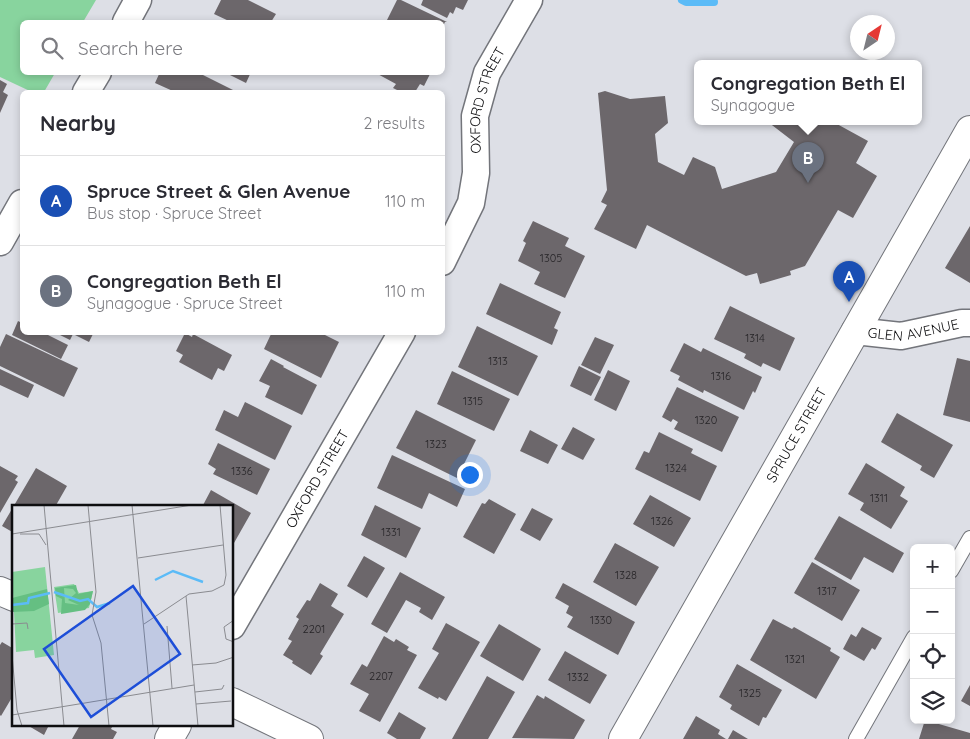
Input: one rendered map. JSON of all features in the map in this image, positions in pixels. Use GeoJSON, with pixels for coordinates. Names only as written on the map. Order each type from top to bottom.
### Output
{"type":"FeatureCollection","features":[{"type":"Feature","properties":{"kind":"street"},"geometry":{"type":"LineString","coordinates":[[127,20],[138,0]]}},
{"type":"Feature","properties":{"kind":"street","name":"OXFORD STREET"},"geometry":{"type":"LineString","coordinates":[[445,256],[471,203],[476,173],[475,116],[487,73],[529,0]]}},
{"type":"Feature","properties":{"kind":"street"},"geometry":{"type":"LineString","coordinates":[[87,90],[96,75]]}},
{"type":"Feature","properties":{"kind":"street","name":"SPRUCE STREET"},"geometry":{"type":"LineString","coordinates":[[623,739],[970,130]]}},
{"type":"Feature","properties":{"kind":"street"},"geometry":{"type":"LineString","coordinates":[[0,242],[20,207]]}},
{"type":"Feature","properties":{"kind":"street","name":"GLEN AVENUE"},"geometry":{"type":"LineString","coordinates":[[855,331],[901,336],[970,323]]}},
{"type":"Feature","properties":{"kind":"street","name":"OXFORD STREET"},"geometry":{"type":"LineString","coordinates":[[234,623],[400,335]]}},
{"type":"Feature","properties":{"kind":"street"},"geometry":{"type":"LineString","coordinates":[[0,591],[12,596]]}},
{"type":"Feature","properties":{"kind":"street"},"geometry":{"type":"LineString","coordinates":[[234,703],[310,739]]}},
{"type":"Feature","properties":{"kind":"street"},"geometry":{"type":"LineString","coordinates":[[169,739],[176,726]]}},
{"type":"Feature","properties":{"kind":"lane"},"geometry":{"type":"LineString","coordinates":[[955,564],[970,538]]}},
{"type":"Feature","properties":{"kind":"lane"},"geometry":{"type":"LineString","coordinates":[[856,739],[910,644]]}},
{"type":"Feature","properties":{"kind":"green space"},"geometry":{"type":"Polygon","coordinates":[[[0,0],[96,0],[84,20],[20,20],[20,75],[54,75],[45,90],[28,90],[0,77],[0,0]]]}},
{"type":"Feature","properties":{"kind":"building"},"geometry":{"type":"Polygon","coordinates":[[[221,0],[248,0],[276,14],[272,20],[227,20],[214,14],[221,0]]]}},
{"type":"Feature","properties":{"kind":"building"},"geometry":{"type":"Polygon","coordinates":[[[397,0],[401,0],[443,20],[387,20],[397,0]]]}},
{"type":"Feature","properties":{"kind":"building"},"geometry":{"type":"Polygon","coordinates":[[[423,0],[468,0],[463,10],[456,7],[453,14],[450,12],[447,18],[421,5],[423,0]]]}},
{"type":"Feature","properties":{"kind":"building"},"geometry":{"type":"Polygon","coordinates":[[[159,75],[203,75],[233,90],[171,90],[155,83],[159,75]]]}},
{"type":"Feature","properties":{"kind":"building"},"geometry":{"type":"Polygon","coordinates":[[[230,75],[250,75],[246,83],[230,75]]]}},
{"type":"Feature","properties":{"kind":"building"},"geometry":{"type":"Polygon","coordinates":[[[380,75],[430,75],[424,86],[420,84],[416,90],[397,90],[393,88],[396,84],[380,75]]]}},
{"type":"Feature","properties":{"kind":"building"},"geometry":{"type":"Polygon","coordinates":[[[0,80],[7,84],[3,92],[8,95],[0,113],[0,80]]]}},
{"type":"Feature","properties":{"kind":"building"},"geometry":{"type":"Polygon","coordinates":[[[605,91],[630,99],[665,96],[668,123],[655,134],[658,162],[684,175],[693,157],[715,167],[722,189],[776,172],[794,142],[772,125],[839,125],[868,141],[856,163],[877,176],[853,218],[838,210],[805,266],[790,271],[791,275],[760,284],[757,273],[746,276],[647,225],[636,249],[594,229],[607,205],[601,202],[607,190],[598,93],[605,91]]]}},
{"type":"Feature","properties":{"kind":"building"},"geometry":{"type":"Polygon","coordinates":[[[533,221],[569,238],[565,246],[585,256],[565,298],[534,284],[540,272],[518,261],[526,243],[523,241],[533,221]]]}},
{"type":"Feature","properties":{"kind":"building"},"geometry":{"type":"Polygon","coordinates":[[[970,226],[970,283],[945,268],[970,226]]]}},
{"type":"Feature","properties":{"kind":"building"},"geometry":{"type":"Polygon","coordinates":[[[500,283],[561,312],[554,328],[558,330],[552,345],[486,314],[500,283]]]}},
{"type":"Feature","properties":{"kind":"building"},"geometry":{"type":"Polygon","coordinates":[[[730,306],[795,338],[780,371],[763,363],[761,367],[744,358],[746,354],[714,339],[730,306]]]}},
{"type":"Feature","properties":{"kind":"building"},"geometry":{"type":"Polygon","coordinates":[[[18,321],[20,322],[20,335],[48,335],[68,345],[61,359],[12,335],[18,321]]]}},
{"type":"Feature","properties":{"kind":"building"},"geometry":{"type":"Polygon","coordinates":[[[477,326],[538,356],[518,396],[458,367],[477,326]]]}},
{"type":"Feature","properties":{"kind":"building"},"geometry":{"type":"Polygon","coordinates":[[[6,334],[78,368],[64,397],[0,366],[0,347],[6,334]]]}},
{"type":"Feature","properties":{"kind":"building"},"geometry":{"type":"Polygon","coordinates":[[[60,335],[72,335],[70,340],[60,335]]]}},
{"type":"Feature","properties":{"kind":"building"},"geometry":{"type":"Polygon","coordinates":[[[75,335],[92,335],[89,342],[75,335]]]}},
{"type":"Feature","properties":{"kind":"building"},"geometry":{"type":"Polygon","coordinates":[[[184,335],[192,337],[195,335],[232,355],[224,371],[218,368],[212,380],[179,362],[183,355],[176,351],[184,335]]]}},
{"type":"Feature","properties":{"kind":"building"},"geometry":{"type":"Polygon","coordinates":[[[271,335],[325,335],[339,342],[321,378],[264,349],[271,335]]]}},
{"type":"Feature","properties":{"kind":"building"},"geometry":{"type":"Polygon","coordinates":[[[595,337],[614,345],[600,374],[581,365],[595,337]]]}},
{"type":"Feature","properties":{"kind":"building"},"geometry":{"type":"Polygon","coordinates":[[[684,343],[701,352],[703,348],[762,377],[755,393],[753,391],[744,410],[704,390],[703,393],[678,380],[680,376],[670,371],[684,343]]]}},
{"type":"Feature","properties":{"kind":"building"},"geometry":{"type":"Polygon","coordinates":[[[957,358],[970,361],[970,422],[943,415],[957,358]]]}},
{"type":"Feature","properties":{"kind":"building"},"geometry":{"type":"Polygon","coordinates":[[[271,359],[317,385],[302,415],[265,397],[270,386],[259,381],[271,359]]]}},
{"type":"Feature","properties":{"kind":"building"},"geometry":{"type":"Polygon","coordinates":[[[579,366],[601,377],[591,396],[570,386],[579,366]]]}},
{"type":"Feature","properties":{"kind":"building"},"geometry":{"type":"Polygon","coordinates":[[[0,369],[34,385],[28,398],[0,385],[0,369]]]}},
{"type":"Feature","properties":{"kind":"building"},"geometry":{"type":"Polygon","coordinates":[[[608,370],[630,381],[616,411],[594,400],[608,370]]]}},
{"type":"Feature","properties":{"kind":"building"},"geometry":{"type":"Polygon","coordinates":[[[452,371],[510,399],[494,431],[437,404],[452,371]]]}},
{"type":"Feature","properties":{"kind":"building"},"geometry":{"type":"Polygon","coordinates":[[[677,387],[739,417],[722,452],[674,429],[678,422],[673,419],[671,422],[662,417],[677,387]]]}},
{"type":"Feature","properties":{"kind":"building"},"geometry":{"type":"Polygon","coordinates":[[[245,402],[292,426],[275,460],[215,430],[224,410],[238,417],[245,402]]]}},
{"type":"Feature","properties":{"kind":"building"},"geometry":{"type":"Polygon","coordinates":[[[416,410],[476,440],[457,478],[396,448],[416,410]]]}},
{"type":"Feature","properties":{"kind":"building"},"geometry":{"type":"Polygon","coordinates":[[[897,413],[953,445],[934,478],[920,470],[922,466],[881,442],[897,413]]]}},
{"type":"Feature","properties":{"kind":"building"},"geometry":{"type":"Polygon","coordinates":[[[573,427],[595,439],[583,460],[561,449],[573,427]]]}},
{"type":"Feature","properties":{"kind":"building"},"geometry":{"type":"Polygon","coordinates":[[[530,430],[558,445],[548,464],[520,451],[530,430]]]}},
{"type":"Feature","properties":{"kind":"building"},"geometry":{"type":"Polygon","coordinates":[[[659,432],[693,449],[691,453],[717,466],[700,501],[635,469],[644,451],[649,453],[659,432]]]}},
{"type":"Feature","properties":{"kind":"building"},"geometry":{"type":"Polygon","coordinates":[[[218,443],[270,469],[257,495],[213,474],[216,469],[208,464],[218,443]]]}},
{"type":"Feature","properties":{"kind":"building"},"geometry":{"type":"Polygon","coordinates":[[[392,455],[465,489],[457,507],[429,493],[422,509],[377,488],[392,455]]]}},
{"type":"Feature","properties":{"kind":"building"},"geometry":{"type":"Polygon","coordinates":[[[866,463],[905,487],[900,496],[908,501],[891,529],[860,510],[864,503],[848,494],[866,463]]]}},
{"type":"Feature","properties":{"kind":"building"},"geometry":{"type":"Polygon","coordinates":[[[0,466],[18,476],[15,480],[18,482],[0,513],[0,466]]]}},
{"type":"Feature","properties":{"kind":"building"},"geometry":{"type":"Polygon","coordinates":[[[36,468],[67,486],[56,505],[14,505],[36,468]]]}},
{"type":"Feature","properties":{"kind":"building"},"geometry":{"type":"Polygon","coordinates":[[[211,490],[251,513],[234,543],[234,505],[203,505],[211,490]]]}},
{"type":"Feature","properties":{"kind":"building"},"geometry":{"type":"Polygon","coordinates":[[[650,495],[691,518],[674,547],[633,524],[650,495]]]}},
{"type":"Feature","properties":{"kind":"building"},"geometry":{"type":"Polygon","coordinates":[[[489,499],[516,514],[494,554],[463,537],[482,503],[485,504],[489,499]]]}},
{"type":"Feature","properties":{"kind":"building"},"geometry":{"type":"Polygon","coordinates":[[[375,505],[421,528],[406,558],[361,535],[375,505]]]}},
{"type":"Feature","properties":{"kind":"building"},"geometry":{"type":"Polygon","coordinates":[[[532,508],[553,519],[540,541],[520,530],[532,508]]]}},
{"type":"Feature","properties":{"kind":"building"},"geometry":{"type":"Polygon","coordinates":[[[12,509],[12,532],[2,526],[12,509]]]}},
{"type":"Feature","properties":{"kind":"building"},"geometry":{"type":"Polygon","coordinates":[[[839,516],[904,553],[893,573],[864,557],[851,580],[814,559],[839,516]]]}},
{"type":"Feature","properties":{"kind":"building"},"geometry":{"type":"Polygon","coordinates":[[[615,543],[659,567],[636,606],[593,582],[615,543]]]}},
{"type":"Feature","properties":{"kind":"building"},"geometry":{"type":"Polygon","coordinates":[[[364,556],[385,568],[367,598],[347,586],[364,556]]]}},
{"type":"Feature","properties":{"kind":"building"},"geometry":{"type":"Polygon","coordinates":[[[812,562],[860,590],[842,621],[794,593],[812,562]]]}},
{"type":"Feature","properties":{"kind":"building"},"geometry":{"type":"Polygon","coordinates":[[[400,572],[445,597],[432,620],[419,612],[421,608],[406,600],[387,633],[371,624],[400,572]]]}},
{"type":"Feature","properties":{"kind":"building"},"geometry":{"type":"Polygon","coordinates":[[[320,583],[338,594],[331,606],[344,614],[320,654],[323,656],[311,675],[283,655],[292,641],[288,639],[299,619],[296,617],[307,600],[310,601],[320,583]]]}},
{"type":"Feature","properties":{"kind":"building"},"geometry":{"type":"Polygon","coordinates":[[[563,583],[635,622],[618,655],[567,627],[573,617],[566,613],[569,606],[555,598],[563,583]]]}},
{"type":"Feature","properties":{"kind":"building"},"geometry":{"type":"Polygon","coordinates":[[[773,619],[792,629],[794,627],[831,648],[830,651],[840,657],[816,699],[750,660],[773,619]]]}},
{"type":"Feature","properties":{"kind":"building"},"geometry":{"type":"Polygon","coordinates":[[[446,623],[480,642],[446,701],[439,697],[438,699],[418,688],[439,653],[432,649],[446,623]]]}},
{"type":"Feature","properties":{"kind":"building"},"geometry":{"type":"Polygon","coordinates":[[[499,624],[541,649],[523,681],[480,656],[499,624]]]}},
{"type":"Feature","properties":{"kind":"building"},"geometry":{"type":"Polygon","coordinates":[[[862,627],[882,638],[875,650],[872,648],[864,661],[843,649],[851,634],[856,637],[862,627]]]}},
{"type":"Feature","properties":{"kind":"building"},"geometry":{"type":"Polygon","coordinates":[[[384,636],[394,642],[396,639],[409,647],[407,650],[417,655],[380,722],[359,711],[369,694],[350,684],[362,664],[367,667],[384,636]]]}},
{"type":"Feature","properties":{"kind":"building"},"geometry":{"type":"Polygon","coordinates":[[[2,642],[12,648],[12,697],[1,716],[0,715],[0,645],[2,642]]]}},
{"type":"Feature","properties":{"kind":"building"},"geometry":{"type":"Polygon","coordinates":[[[565,651],[607,675],[590,704],[548,680],[565,651]]]}},
{"type":"Feature","properties":{"kind":"building"},"geometry":{"type":"Polygon","coordinates":[[[737,664],[782,690],[766,718],[763,717],[759,726],[730,709],[732,705],[719,697],[737,664]]]}},
{"type":"Feature","properties":{"kind":"building"},"geometry":{"type":"Polygon","coordinates":[[[487,676],[515,692],[488,739],[452,739],[487,676]]]}},
{"type":"Feature","properties":{"kind":"building"},"geometry":{"type":"Polygon","coordinates":[[[970,685],[970,706],[961,701],[970,685]]]}},
{"type":"Feature","properties":{"kind":"building"},"geometry":{"type":"Polygon","coordinates":[[[537,695],[544,699],[545,696],[585,720],[574,739],[512,738],[537,695]]]}},
{"type":"Feature","properties":{"kind":"building"},"geometry":{"type":"Polygon","coordinates":[[[399,712],[426,728],[420,739],[397,739],[387,733],[399,712]]]}},
{"type":"Feature","properties":{"kind":"building"},"geometry":{"type":"Polygon","coordinates":[[[696,716],[720,730],[718,734],[726,739],[683,739],[696,716]]]}},
{"type":"Feature","properties":{"kind":"building"},"geometry":{"type":"Polygon","coordinates":[[[924,724],[939,724],[970,733],[970,739],[919,739],[924,724]]]}},
{"type":"Feature","properties":{"kind":"building"},"geometry":{"type":"Polygon","coordinates":[[[29,726],[48,726],[44,735],[29,726]]]}},
{"type":"Feature","properties":{"kind":"building"},"geometry":{"type":"Polygon","coordinates":[[[79,726],[112,726],[111,729],[117,732],[113,739],[72,739],[79,726]]]}},
{"type":"Feature","properties":{"kind":"building"},"geometry":{"type":"Polygon","coordinates":[[[733,730],[748,739],[728,739],[733,730]]]}},
{"type":"Feature","properties":{"kind":"waterway"},"geometry":{"type":"LineString","coordinates":[[682,0],[686,2],[714,2]]}},
{"type":"Feature","properties":{"kind":"place","name":"Congregation Beth El"},"geometry":{"type":"Point","coordinates":[808,183]}},
{"type":"Feature","properties":{"kind":"place","name":"Spruce Street & Glen Avenue"},"geometry":{"type":"Point","coordinates":[849,302]}}]}
